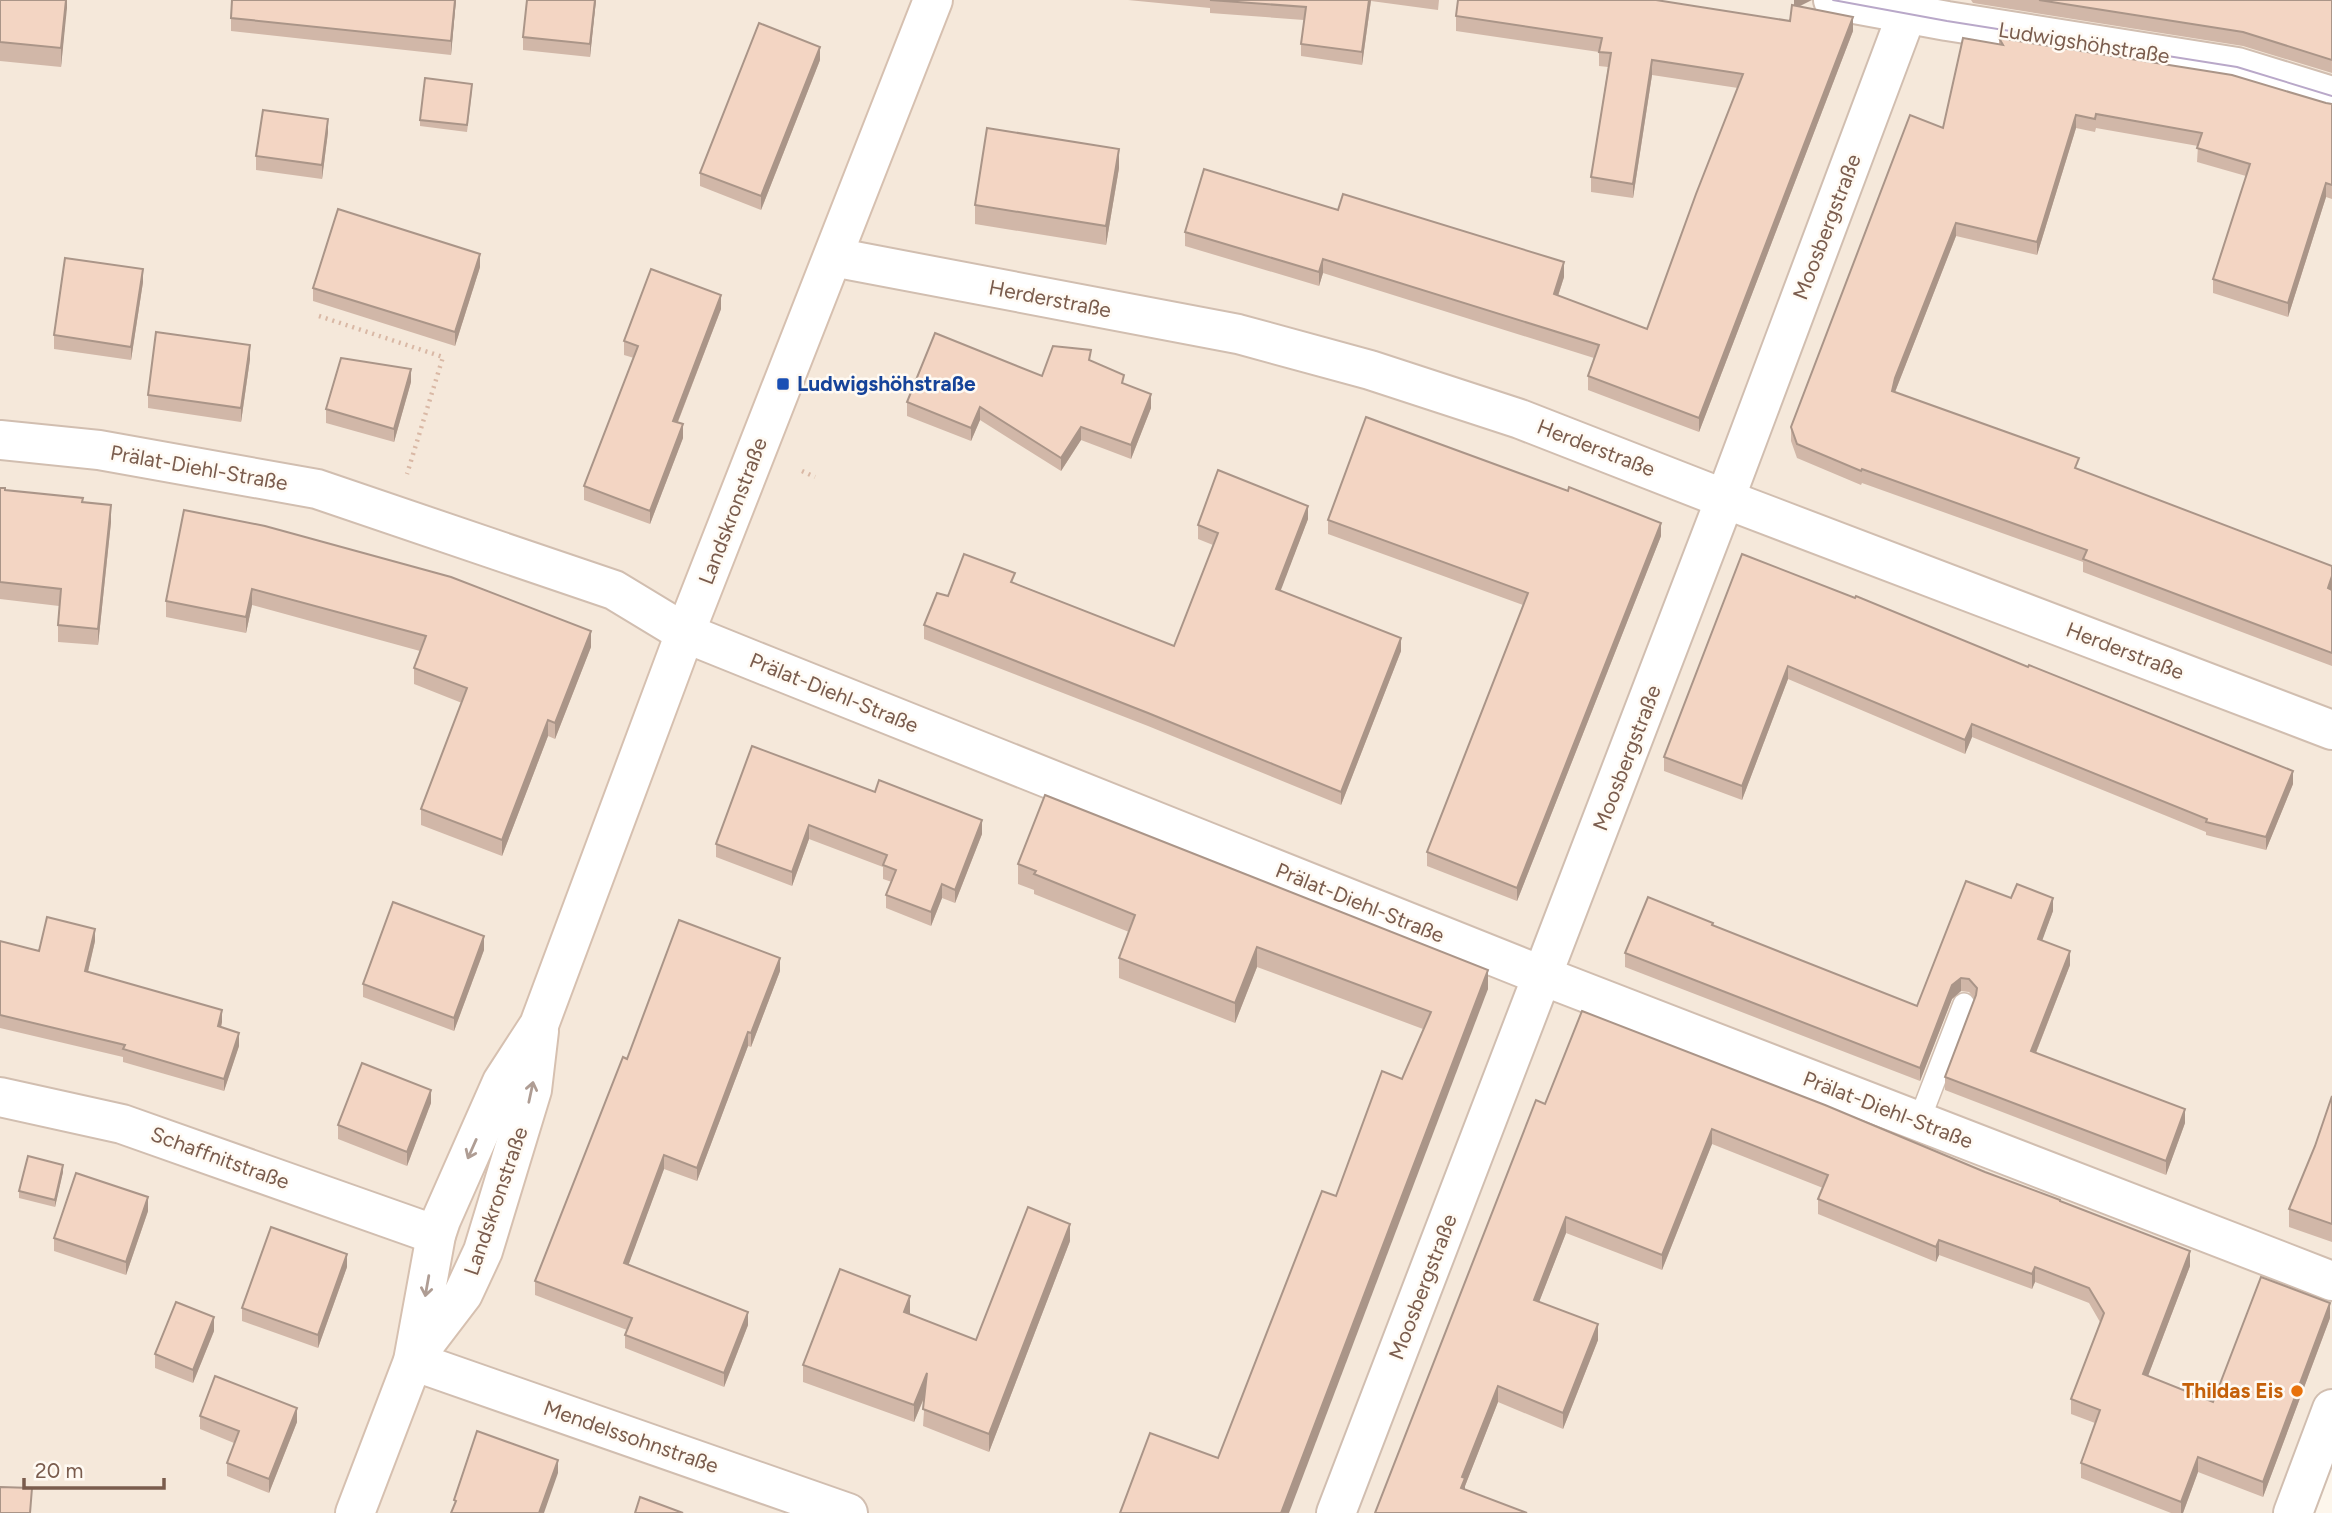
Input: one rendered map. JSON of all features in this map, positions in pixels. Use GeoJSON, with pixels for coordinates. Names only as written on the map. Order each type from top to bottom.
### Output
{"type":"FeatureCollection","features":[{"type":"Feature","properties":{"kind":"street","name":"Landskronstraße"},"geometry":{"type":"LineString","coordinates":[[355,1513],[413,1360],[436,1235],[502,1082],[539,1025],[685,633],[933,0]]}},
{"type":"Feature","properties":{"kind":"street","name":"Ludwigshöhstraße"},"geometry":{"type":"LineString","coordinates":[[1833,0],[1910,7],[1947,21],[2238,66],[2332,96]]}},
{"type":"Feature","properties":{"kind":"street","name":"Moosbergstraße"},"geometry":{"type":"LineString","coordinates":[[1335,1513],[1543,976],[1910,7]]}},
{"type":"Feature","properties":{"kind":"street","name":"Herderstraße"},"geometry":{"type":"LineString","coordinates":[[833,257],[1238,334],[1370,370],[1520,419],[2332,730]]}},
{"type":"Feature","properties":{"kind":"street","name":"Prälat-Diehl-Straße"},"geometry":{"type":"LineString","coordinates":[[0,440],[99,450],[317,489],[614,590],[685,633],[1543,976],[2332,1281]]}},
{"type":"Feature","properties":{"kind":"street","name":"Landskronstraße"},"geometry":{"type":"LineString","coordinates":[[413,1360],[463,1294],[483,1251],[532,1090],[539,1025]]}},
{"type":"Feature","properties":{"kind":"street","name":"Schaffnitstraße"},"geometry":{"type":"LineString","coordinates":[[0,1097],[122,1124],[436,1235]]}},
{"type":"Feature","properties":{"kind":"street","name":"Mendelssohnstraße"},"geometry":{"type":"LineString","coordinates":[[413,1360],[848,1513]]}},
{"type":"Feature","properties":{"kind":"street"},"geometry":{"type":"LineString","coordinates":[[2293,1513],[2332,1409]]}},
{"type":"Feature","properties":{"kind":"lane"},"geometry":{"type":"LineString","coordinates":[[1919,1121],[1964,1004]]}},
{"type":"Feature","properties":{"kind":"path"},"geometry":{"type":"LineString","coordinates":[[318,316],[443,357],[394,515]]}},
{"type":"Feature","properties":{"kind":"path"},"geometry":{"type":"LineString","coordinates":[[802,471],[815,477]]}},
{"type":"Feature","properties":{"kind":"shaded area"},"geometry":{"type":"Polygon","coordinates":[[[0,0],[2332,0],[2332,1422],[2296,1513],[0,1513],[0,0]]]}},
{"type":"Feature","properties":{"kind":"building"},"geometry":{"type":"Polygon","coordinates":[[[0,0],[66,0],[61,48],[0,42],[0,0]]]}},
{"type":"Feature","properties":{"kind":"building"},"geometry":{"type":"Polygon","coordinates":[[[232,0],[455,0],[451,41],[231,18],[232,0]]]}},
{"type":"Feature","properties":{"kind":"building"},"geometry":{"type":"Polygon","coordinates":[[[527,0],[595,0],[590,44],[523,37],[527,0]]]}},
{"type":"Feature","properties":{"kind":"building"},"geometry":{"type":"Polygon","coordinates":[[[1210,0],[1369,0],[1362,52],[1301,44],[1306,7],[1210,0]]]}},
{"type":"Feature","properties":{"kind":"building"},"geometry":{"type":"Polygon","coordinates":[[[1458,0],[1656,0],[1790,21],[1792,5],[1853,17],[1699,418],[1588,376],[1599,345],[1323,259],[1319,272],[1185,232],[1204,169],[1338,210],[1343,194],[1564,262],[1554,294],[1647,329],[1743,74],[1652,60],[1633,184],[1591,177],[1611,53],[1599,52],[1602,38],[1456,16],[1458,0]]]}},
{"type":"Feature","properties":{"kind":"building"},"geometry":{"type":"Polygon","coordinates":[[[2039,0],[2332,0],[2332,60],[2243,32],[2039,0]]]}},
{"type":"Feature","properties":{"kind":"building"},"geometry":{"type":"Polygon","coordinates":[[[759,23],[820,47],[761,196],[700,173],[759,23]]]}},
{"type":"Feature","properties":{"kind":"building"},"geometry":{"type":"Polygon","coordinates":[[[1963,38],[2003,45],[1999,38],[2232,75],[2332,104],[2332,185],[2326,183],[2288,303],[2213,279],[2250,164],[2197,148],[2202,133],[2096,114],[2095,119],[2076,115],[2037,242],[1956,223],[1892,391],[2079,458],[2075,468],[2332,566],[2328,588],[2332,590],[2332,653],[2083,559],[2087,550],[1862,469],[1861,471],[1797,444],[1791,427],[1910,115],[1943,128],[1963,38]]]}},
{"type":"Feature","properties":{"kind":"building"},"geometry":{"type":"Polygon","coordinates":[[[425,78],[472,84],[467,125],[420,120],[425,78]]]}},
{"type":"Feature","properties":{"kind":"building"},"geometry":{"type":"Polygon","coordinates":[[[263,110],[328,119],[322,165],[256,156],[263,110]]]}},
{"type":"Feature","properties":{"kind":"building"},"geometry":{"type":"Polygon","coordinates":[[[987,128],[1119,149],[1106,226],[975,205],[987,128]]]}},
{"type":"Feature","properties":{"kind":"building"},"geometry":{"type":"Polygon","coordinates":[[[338,209],[480,254],[455,332],[313,288],[338,209]]]}},
{"type":"Feature","properties":{"kind":"building"},"geometry":{"type":"Polygon","coordinates":[[[65,258],[143,269],[131,347],[54,335],[65,258]]]}},
{"type":"Feature","properties":{"kind":"building"},"geometry":{"type":"Polygon","coordinates":[[[651,269],[721,295],[673,421],[683,424],[650,511],[584,486],[638,346],[624,341],[651,269]]]}},
{"type":"Feature","properties":{"kind":"building"},"geometry":{"type":"Polygon","coordinates":[[[156,332],[250,345],[241,408],[148,395],[156,332]]]}},
{"type":"Feature","properties":{"kind":"building"},"geometry":{"type":"Polygon","coordinates":[[[935,333],[1042,376],[1053,346],[1091,350],[1089,360],[1124,375],[1122,383],[1151,394],[1131,445],[1081,427],[1061,458],[980,407],[971,428],[907,402],[935,333]]]}},
{"type":"Feature","properties":{"kind":"building"},"geometry":{"type":"Polygon","coordinates":[[[341,358],[411,369],[394,429],[326,409],[341,358]]]}},
{"type":"Feature","properties":{"kind":"building"},"geometry":{"type":"Polygon","coordinates":[[[1366,417],[1568,491],[1569,487],[1661,523],[1517,888],[1427,852],[1528,593],[1328,520],[1366,417]]]}},
{"type":"Feature","properties":{"kind":"building"},"geometry":{"type":"Polygon","coordinates":[[[1218,470],[1308,506],[1276,589],[1401,638],[1341,792],[924,625],[937,593],[948,596],[964,554],[1015,573],[1011,582],[1174,646],[1218,533],[1198,525],[1218,470]]]}},
{"type":"Feature","properties":{"kind":"building"},"geometry":{"type":"Polygon","coordinates":[[[0,488],[83,498],[82,502],[111,505],[98,629],[58,625],[61,589],[0,582],[0,488]]]}},
{"type":"Feature","properties":{"kind":"building"},"geometry":{"type":"Polygon","coordinates":[[[184,510],[265,526],[451,577],[591,631],[555,723],[548,720],[502,840],[421,809],[467,688],[414,668],[426,636],[252,589],[246,617],[166,601],[184,510]]]}},
{"type":"Feature","properties":{"kind":"building"},"geometry":{"type":"Polygon","coordinates":[[[1742,554],[1855,598],[1856,596],[2293,771],[2266,837],[2206,822],[2207,819],[1972,724],[1965,740],[1788,666],[1742,786],[1664,757],[1742,554]]]}},
{"type":"Feature","properties":{"kind":"building"},"geometry":{"type":"Polygon","coordinates":[[[752,746],[875,792],[879,780],[982,820],[955,890],[942,884],[931,912],[886,895],[896,870],[883,865],[887,855],[809,825],[792,872],[716,844],[752,746]]]}},
{"type":"Feature","properties":{"kind":"building"},"geometry":{"type":"Polygon","coordinates":[[[1045,795],[1488,970],[1281,1513],[1120,1513],[1150,1433],[1218,1458],[1322,1191],[1336,1196],[1382,1071],[1402,1079],[1431,1012],[1257,947],[1235,1003],[1119,958],[1135,915],[1034,874],[1036,871],[1018,864],[1045,795]]]}},
{"type":"Feature","properties":{"kind":"building"},"geometry":{"type":"Polygon","coordinates":[[[1966,881],[2011,898],[2017,884],[2053,898],[2038,939],[2070,951],[2031,1051],[2185,1109],[2166,1161],[1945,1077],[1976,995],[1977,988],[1969,979],[1961,978],[1952,985],[1920,1068],[1625,953],[1648,897],[1917,1006],[1966,881]]]}},
{"type":"Feature","properties":{"kind":"building"},"geometry":{"type":"Polygon","coordinates":[[[393,902],[484,936],[454,1018],[363,984],[393,902]]]}},
{"type":"Feature","properties":{"kind":"building"},"geometry":{"type":"Polygon","coordinates":[[[47,917],[95,929],[85,971],[222,1010],[218,1026],[239,1033],[224,1079],[123,1049],[125,1045],[0,1015],[0,941],[39,951],[47,917]]]}},
{"type":"Feature","properties":{"kind":"building"},"geometry":{"type":"Polygon","coordinates":[[[679,920],[780,958],[751,1033],[748,1032],[697,1168],[664,1155],[624,1263],[748,1312],[724,1373],[625,1335],[632,1318],[535,1281],[623,1057],[627,1059],[679,920]]]}},
{"type":"Feature","properties":{"kind":"building"},"geometry":{"type":"Polygon","coordinates":[[[1582,1011],[2190,1251],[2143,1374],[2213,1402],[2261,1277],[2330,1303],[2263,1482],[2198,1457],[2181,1502],[2081,1463],[2100,1410],[2071,1399],[2104,1313],[2089,1288],[2035,1267],[2032,1274],[1939,1240],[1936,1247],[1818,1199],[1828,1175],[1712,1129],[1662,1255],[1566,1217],[1534,1300],[1598,1324],[1563,1413],[1498,1386],[1462,1477],[1465,1478],[1461,1488],[1527,1513],[1375,1513],[1536,1100],[1545,1104],[1582,1011]]]}},
{"type":"Feature","properties":{"kind":"building"},"geometry":{"type":"Polygon","coordinates":[[[362,1063],[431,1090],[407,1152],[338,1125],[362,1063]]]}},
{"type":"Feature","properties":{"kind":"building"},"geometry":{"type":"Polygon","coordinates":[[[2332,1096],[2332,1224],[2289,1209],[2332,1096]]]}},
{"type":"Feature","properties":{"kind":"building"},"geometry":{"type":"Polygon","coordinates":[[[28,1156],[63,1165],[55,1200],[19,1191],[28,1156]]]}},
{"type":"Feature","properties":{"kind":"building"},"geometry":{"type":"Polygon","coordinates":[[[76,1173],[148,1197],[126,1262],[54,1238],[76,1173]]]}},
{"type":"Feature","properties":{"kind":"building"},"geometry":{"type":"Polygon","coordinates":[[[1028,1207],[1070,1224],[989,1434],[923,1409],[927,1373],[914,1405],[803,1365],[840,1269],[910,1296],[904,1312],[976,1340],[1028,1207]]]}},
{"type":"Feature","properties":{"kind":"building"},"geometry":{"type":"Polygon","coordinates":[[[271,1227],[347,1254],[318,1335],[242,1308],[271,1227]]]}},
{"type":"Feature","properties":{"kind":"building"},"geometry":{"type":"Polygon","coordinates":[[[176,1302],[214,1317],[193,1370],[155,1354],[176,1302]]]}},
{"type":"Feature","properties":{"kind":"building"},"geometry":{"type":"Polygon","coordinates":[[[215,1376],[297,1408],[269,1479],[227,1463],[239,1431],[200,1416],[215,1376]]]}},
{"type":"Feature","properties":{"kind":"building"},"geometry":{"type":"Polygon","coordinates":[[[477,1431],[558,1460],[539,1513],[451,1513],[477,1431]]]}},
{"type":"Feature","properties":{"kind":"building"},"geometry":{"type":"Polygon","coordinates":[[[0,1487],[32,1488],[30,1513],[0,1513],[0,1487]]]}},
{"type":"Feature","properties":{"kind":"building"},"geometry":{"type":"Polygon","coordinates":[[[640,1497],[683,1513],[635,1513],[640,1497]]]}},
{"type":"Feature","properties":{"kind":"tram line"},"geometry":{"type":"LineString","coordinates":[[1833,0],[2237,67],[2332,96]]}},
{"type":"Feature","properties":{"kind":"place","name":"Ludwigshöhstraße"},"geometry":{"type":"Point","coordinates":[783,384]}},
{"type":"Feature","properties":{"kind":"place","name":"Thildas Eis"},"geometry":{"type":"Point","coordinates":[2297,1391]}}]}
